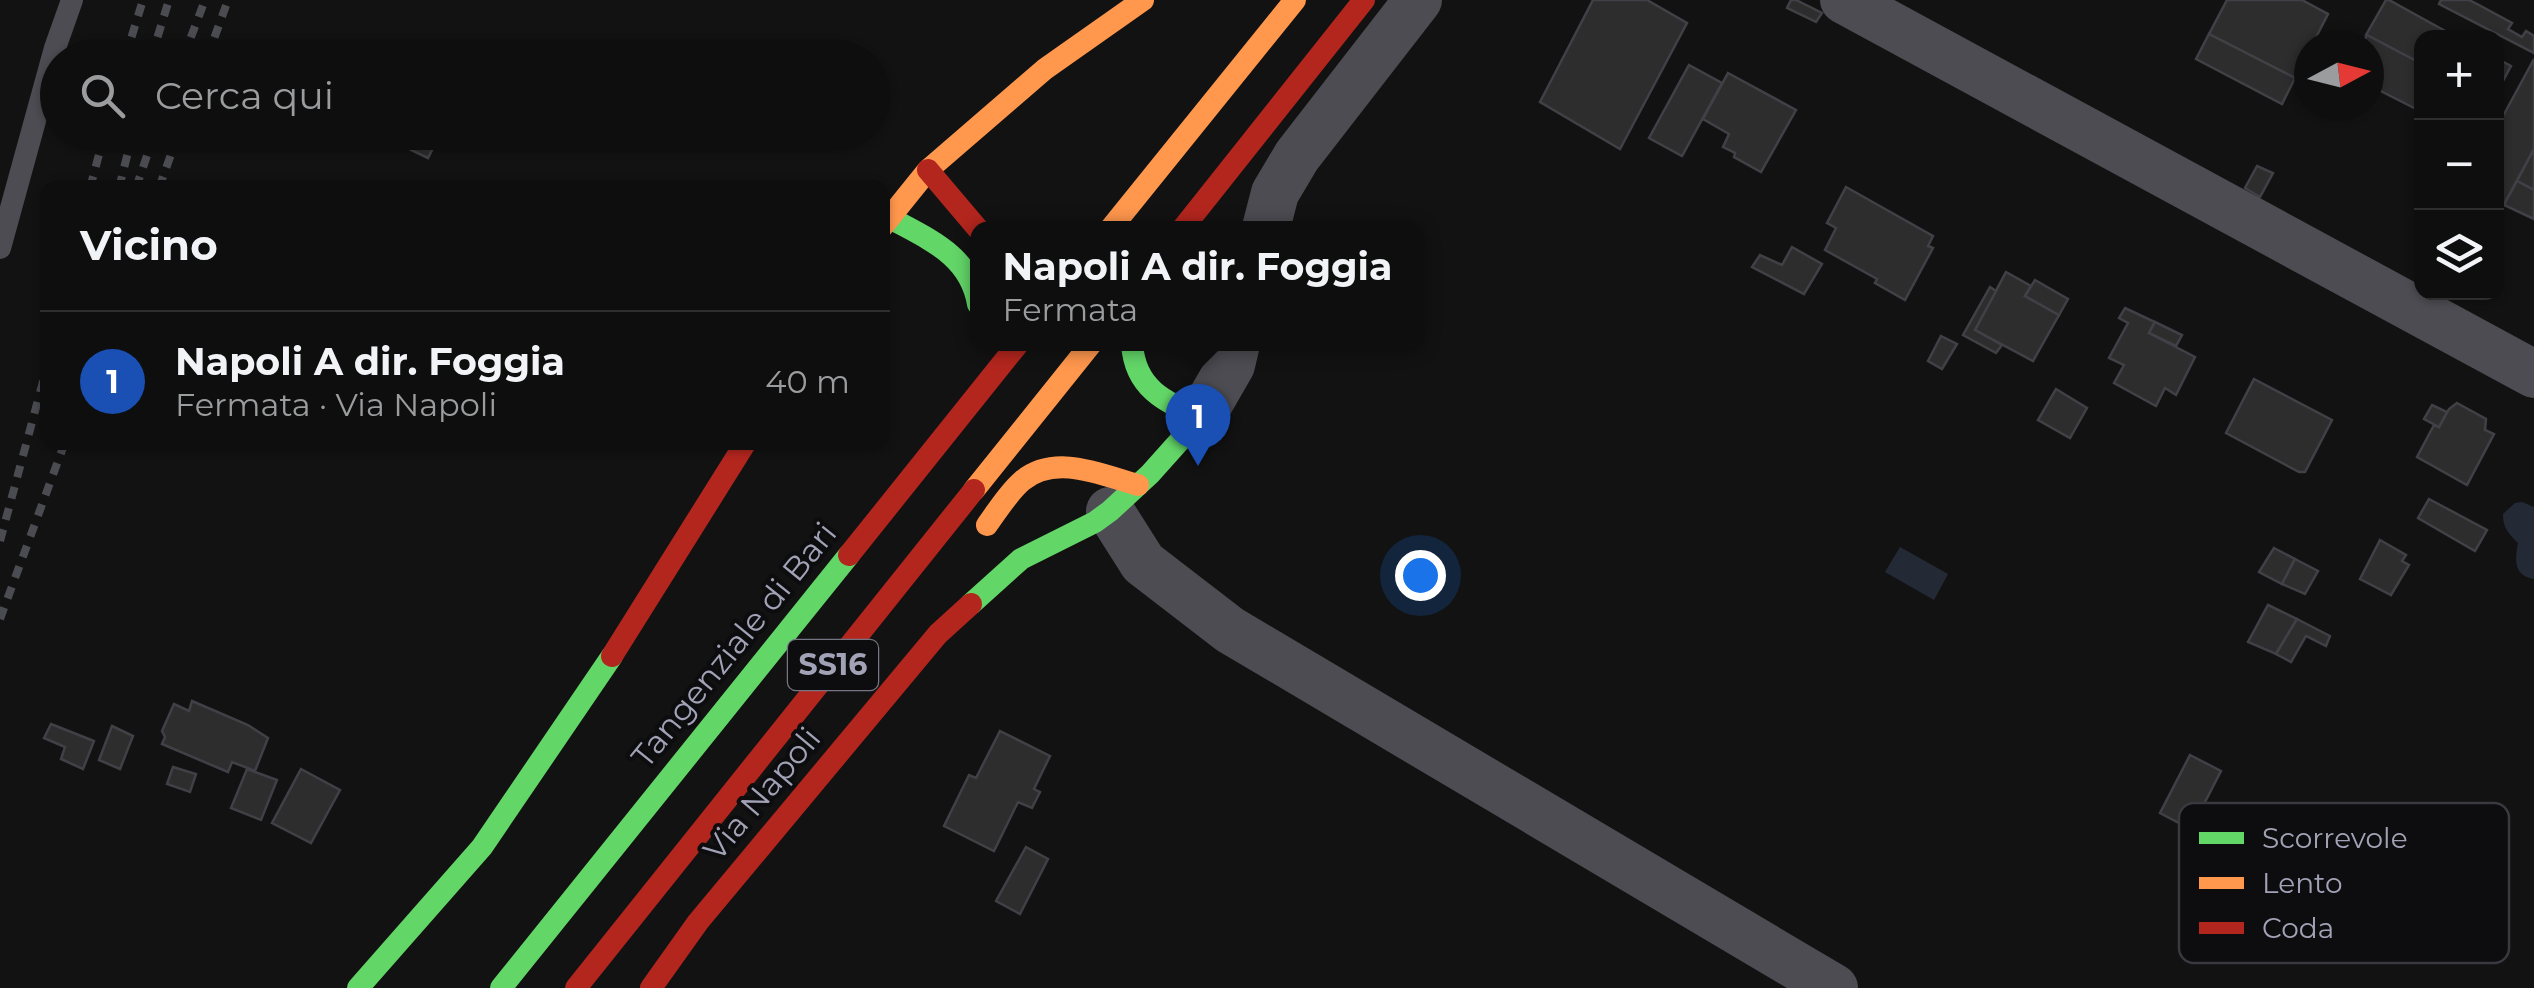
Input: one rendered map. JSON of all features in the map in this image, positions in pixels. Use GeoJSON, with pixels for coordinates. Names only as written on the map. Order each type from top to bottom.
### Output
{"type":"FeatureCollection","features":[{"type":"Feature","properties":{"kind":"main road"},"geometry":{"type":"LineString","coordinates":[[890,216],[928,170],[1045,69],[1142,0]]}},
{"type":"Feature","properties":{"kind":"main road"},"geometry":{"type":"LineString","coordinates":[[1117,221],[1295,0]]}},
{"type":"Feature","properties":{"kind":"main road"},"geometry":{"type":"LineString","coordinates":[[1189,221],[1364,0]]}},
{"type":"Feature","properties":{"kind":"main road"},"geometry":{"type":"LineString","coordinates":[[1182,104],[1238,71]]}},
{"type":"Feature","properties":{"kind":"main road"},"geometry":{"type":"LineString","coordinates":[[928,170],[972,221]]}},
{"type":"Feature","properties":{"kind":"main road"},"geometry":{"type":"LineString","coordinates":[[890,224],[958,256],[970,276]]}},
{"type":"Feature","properties":{"kind":"main road","name":"Tangenziale di Bari"},"geometry":{"type":"LineString","coordinates":[[501,988],[1012,351]]}},
{"type":"Feature","properties":{"kind":"main road","name":"SS16"},"geometry":{"type":"LineString","coordinates":[[576,988],[1085,351]]}},
{"type":"Feature","properties":{"kind":"main road"},"geometry":{"type":"LineString","coordinates":[[1132,351],[1140,378],[1156,398],[1202,418]]}},
{"type":"Feature","properties":{"kind":"main road"},"geometry":{"type":"LineString","coordinates":[[957,418],[970,370]]}},
{"type":"Feature","properties":{"kind":"main road","name":"Via Napoli"},"geometry":{"type":"LineString","coordinates":[[651,988],[698,922],[938,634],[1021,559],[1095,522],[1124,498],[1202,418]]}},
{"type":"Feature","properties":{"kind":"main road"},"geometry":{"type":"LineString","coordinates":[[358,988],[482,847],[579,708],[741,450]]}},
{"type":"Feature","properties":{"kind":"main road"},"geometry":{"type":"LineString","coordinates":[[976,538],[1026,477],[1050,468],[1071,467],[1124,498]]}},
{"type":"Feature","properties":{"kind":"main road"},"geometry":{"type":"LineString","coordinates":[[868,621],[912,605]]}},
{"type":"Feature","properties":{"kind":"street"},"geometry":{"type":"LineString","coordinates":[[1268,221],[1275,193],[1297,156],[1418,0]]}},
{"type":"Feature","properties":{"kind":"street"},"geometry":{"type":"LineString","coordinates":[[1844,0],[2534,374]]}},
{"type":"Feature","properties":{"kind":"street"},"geometry":{"type":"LineString","coordinates":[[1202,418],[1231,365],[1234,351]]}},
{"type":"Feature","properties":{"kind":"street"},"geometry":{"type":"LineString","coordinates":[[1124,498],[1142,563],[1230,630],[1834,988]]}},
{"type":"Feature","properties":{"kind":"lane"},"geometry":{"type":"LineString","coordinates":[[58,40],[72,0]]}},
{"type":"Feature","properties":{"kind":"lane"},"geometry":{"type":"LineString","coordinates":[[0,248],[40,103]]}},
{"type":"Feature","properties":{"kind":"shaded area"},"geometry":{"type":"Polygon","coordinates":[[[2515,503],[2534,507],[2534,579],[2519,570],[2518,543],[2503,519],[2515,503]]]}},
{"type":"Feature","properties":{"kind":"shaded area"},"geometry":{"type":"Polygon","coordinates":[[[1900,547],[1948,574],[1934,600],[1885,572],[1900,547]]]}},
{"type":"Feature","properties":{"kind":"building"},"geometry":{"type":"Polygon","coordinates":[[[1593,0],[1647,0],[1687,23],[1620,149],[1540,102],[1593,0]]]}},
{"type":"Feature","properties":{"kind":"building"},"geometry":{"type":"Polygon","coordinates":[[[1791,0],[1822,13],[1816,22],[1787,8],[1791,0]]]}},
{"type":"Feature","properties":{"kind":"building"},"geometry":{"type":"Polygon","coordinates":[[[2227,0],[2302,0],[2328,14],[2320,30],[2294,30],[2294,77],[2209,34],[2227,0]]]}},
{"type":"Feature","properties":{"kind":"building"},"geometry":{"type":"Polygon","coordinates":[[[2389,0],[2443,30],[2414,30],[2414,60],[2384,44],[2384,30],[2369,30],[2389,0]]]}},
{"type":"Feature","properties":{"kind":"building"},"geometry":{"type":"Polygon","coordinates":[[[2441,0],[2469,0],[2512,23],[2508,29],[2522,37],[2526,31],[2534,36],[2534,53],[2504,38],[2504,30],[2489,30],[2439,4],[2441,0]]]}},
{"type":"Feature","properties":{"kind":"building"},"geometry":{"type":"Polygon","coordinates":[[[2209,34],[2294,80],[2282,104],[2196,59],[2209,34]]]}},
{"type":"Feature","properties":{"kind":"building"},"geometry":{"type":"Polygon","coordinates":[[[2384,44],[2414,60],[2414,108],[2384,93],[2384,44]]]}},
{"type":"Feature","properties":{"kind":"building"},"geometry":{"type":"Polygon","coordinates":[[[2534,59],[2534,149],[2504,204],[2504,120],[2534,59]]]}},
{"type":"Feature","properties":{"kind":"building"},"geometry":{"type":"Polygon","coordinates":[[[1689,65],[1722,83],[1682,156],[1649,138],[1689,65]]]}},
{"type":"Feature","properties":{"kind":"building"},"geometry":{"type":"Polygon","coordinates":[[[1728,73],[1796,110],[1761,172],[1723,147],[1729,134],[1703,119],[1728,73]]]}},
{"type":"Feature","properties":{"kind":"building"},"geometry":{"type":"Polygon","coordinates":[[[2534,149],[2534,190],[2517,181],[2534,149]]]}},
{"type":"Feature","properties":{"kind":"building"},"geometry":{"type":"Polygon","coordinates":[[[411,150],[432,150],[428,158],[411,150]]]}},
{"type":"Feature","properties":{"kind":"building"},"geometry":{"type":"Polygon","coordinates":[[[2257,166],[2273,173],[2260,197],[2245,188],[2257,166]]]}},
{"type":"Feature","properties":{"kind":"building"},"geometry":{"type":"Polygon","coordinates":[[[2517,181],[2534,190],[2534,219],[2504,205],[2517,181]]]}},
{"type":"Feature","properties":{"kind":"building"},"geometry":{"type":"Polygon","coordinates":[[[1846,187],[1933,236],[1928,246],[1933,248],[1905,300],[1825,250],[1836,228],[1827,223],[1846,187]]]}},
{"type":"Feature","properties":{"kind":"building"},"geometry":{"type":"Polygon","coordinates":[[[1792,247],[1822,264],[1804,294],[1752,267],[1760,255],[1782,265],[1792,247]]]}},
{"type":"Feature","properties":{"kind":"building"},"geometry":{"type":"Polygon","coordinates":[[[2006,272],[2031,286],[2025,296],[2059,315],[2033,361],[1975,330],[2006,272]]]}},
{"type":"Feature","properties":{"kind":"building"},"geometry":{"type":"Polygon","coordinates":[[[2035,280],[2068,299],[2059,315],[2025,296],[2035,280]]]}},
{"type":"Feature","properties":{"kind":"building"},"geometry":{"type":"Polygon","coordinates":[[[1990,287],[1996,291],[1975,330],[2002,345],[1996,353],[1963,335],[1990,287]]]}},
{"type":"Feature","properties":{"kind":"building"},"geometry":{"type":"Polygon","coordinates":[[[2125,308],[2155,322],[2149,333],[2195,357],[2176,395],[2165,388],[2156,406],[2114,383],[2124,365],[2109,358],[2128,323],[2119,318],[2125,308]]]}},
{"type":"Feature","properties":{"kind":"building"},"geometry":{"type":"Polygon","coordinates":[[[2155,322],[2182,335],[2176,346],[2149,333],[2155,322]]]}},
{"type":"Feature","properties":{"kind":"building"},"geometry":{"type":"Polygon","coordinates":[[[1941,336],[1957,344],[1942,369],[1928,361],[1941,336]]]}},
{"type":"Feature","properties":{"kind":"building"},"geometry":{"type":"Polygon","coordinates":[[[2254,379],[2332,420],[2305,472],[2226,433],[2254,379]]]}},
{"type":"Feature","properties":{"kind":"building"},"geometry":{"type":"Polygon","coordinates":[[[2056,389],[2087,408],[2070,438],[2038,420],[2056,389]]]}},
{"type":"Feature","properties":{"kind":"building"},"geometry":{"type":"Polygon","coordinates":[[[2457,403],[2486,419],[2485,430],[2494,434],[2467,485],[2417,457],[2434,425],[2439,427],[2457,403]]]}},
{"type":"Feature","properties":{"kind":"building"},"geometry":{"type":"Polygon","coordinates":[[[2432,405],[2447,412],[2439,427],[2424,419],[2432,405]]]}},
{"type":"Feature","properties":{"kind":"building"},"geometry":{"type":"Polygon","coordinates":[[[2429,499],[2487,530],[2475,551],[2418,518],[2429,499]]]}},
{"type":"Feature","properties":{"kind":"building"},"geometry":{"type":"Polygon","coordinates":[[[2380,540],[2406,555],[2402,561],[2409,565],[2391,595],[2360,579],[2380,540]]]}},
{"type":"Feature","properties":{"kind":"building"},"geometry":{"type":"Polygon","coordinates":[[[2274,548],[2295,559],[2282,584],[2259,572],[2274,548]]]}},
{"type":"Feature","properties":{"kind":"building"},"geometry":{"type":"Polygon","coordinates":[[[2295,559],[2318,571],[2305,594],[2282,584],[2295,559]]]}},
{"type":"Feature","properties":{"kind":"building"},"geometry":{"type":"Polygon","coordinates":[[[2268,605],[2297,619],[2276,654],[2248,642],[2268,605]]]}},
{"type":"Feature","properties":{"kind":"building"},"geometry":{"type":"Polygon","coordinates":[[[2297,619],[2330,636],[2326,646],[2306,636],[2291,662],[2276,654],[2297,619]]]}},
{"type":"Feature","properties":{"kind":"building"},"geometry":{"type":"Polygon","coordinates":[[[192,701],[268,738],[255,771],[232,762],[228,772],[162,744],[162,731],[174,704],[189,711],[192,701]]]}},
{"type":"Feature","properties":{"kind":"building"},"geometry":{"type":"Polygon","coordinates":[[[51,724],[94,741],[83,769],[61,759],[65,747],[44,738],[51,724]]]}},
{"type":"Feature","properties":{"kind":"building"},"geometry":{"type":"Polygon","coordinates":[[[112,726],[133,736],[120,769],[99,760],[112,726]]]}},
{"type":"Feature","properties":{"kind":"building"},"geometry":{"type":"Polygon","coordinates":[[[1000,731],[1050,756],[1034,789],[1040,792],[1032,808],[1018,802],[994,851],[944,826],[969,775],[976,778],[1000,731]]]}},
{"type":"Feature","properties":{"kind":"building"},"geometry":{"type":"Polygon","coordinates":[[[2190,755],[2221,771],[2205,803],[2179,803],[2179,823],[2160,813],[2190,755]]]}},
{"type":"Feature","properties":{"kind":"building"},"geometry":{"type":"Polygon","coordinates":[[[173,767],[196,774],[190,792],[167,784],[173,767]]]}},
{"type":"Feature","properties":{"kind":"building"},"geometry":{"type":"Polygon","coordinates":[[[247,769],[277,780],[261,820],[231,808],[247,769]]]}},
{"type":"Feature","properties":{"kind":"building"},"geometry":{"type":"Polygon","coordinates":[[[301,769],[340,790],[311,843],[272,823],[301,769]]]}},
{"type":"Feature","properties":{"kind":"building"},"geometry":{"type":"Polygon","coordinates":[[[1026,847],[1048,859],[1020,914],[996,901],[1026,847]]]}},
{"type":"Feature","properties":{"kind":"railway"},"geometry":{"type":"LineString","coordinates":[[131,40],[143,0]]}},
{"type":"Feature","properties":{"kind":"railway"},"geometry":{"type":"LineString","coordinates":[[157,40],[169,0]]}},
{"type":"Feature","properties":{"kind":"railway"},"geometry":{"type":"LineString","coordinates":[[190,40],[205,0]]}},
{"type":"Feature","properties":{"kind":"railway"},"geometry":{"type":"LineString","coordinates":[[214,40],[228,0]]}},
{"type":"Feature","properties":{"kind":"railway"},"geometry":{"type":"LineString","coordinates":[[92,180],[100,150]]}},
{"type":"Feature","properties":{"kind":"railway"},"geometry":{"type":"LineString","coordinates":[[121,180],[128,150]]}},
{"type":"Feature","properties":{"kind":"railway"},"geometry":{"type":"LineString","coordinates":[[139,180],[149,150]]}},
{"type":"Feature","properties":{"kind":"railway"},"geometry":{"type":"LineString","coordinates":[[162,180],[173,150]]}},
{"type":"Feature","properties":{"kind":"railway"},"geometry":{"type":"LineString","coordinates":[[0,541],[40,393]]}},
{"type":"Feature","properties":{"kind":"railway"},"geometry":{"type":"LineString","coordinates":[[0,619],[62,450]]}},
{"type":"Feature","properties":{"kind":"traffic: fast"},"geometry":{"type":"LineString","coordinates":[[890,218],[945,250],[970,281]]}},
{"type":"Feature","properties":{"kind":"traffic: fast"},"geometry":{"type":"LineString","coordinates":[[1133,351],[1139,372],[1154,391],[1201,417]]}},
{"type":"Feature","properties":{"kind":"traffic: fast"},"geometry":{"type":"LineString","coordinates":[[971,604],[1021,559],[1110,511],[1150,474],[1201,417]]}},
{"type":"Feature","properties":{"kind":"traffic: fast"},"geometry":{"type":"LineString","coordinates":[[501,988],[849,555]]}},
{"type":"Feature","properties":{"kind":"traffic: fast"},"geometry":{"type":"LineString","coordinates":[[358,988],[482,847],[612,656]]}},
{"type":"Feature","properties":{"kind":"traffic: slow"},"geometry":{"type":"LineString","coordinates":[[890,217],[928,170],[1045,69],[1143,0]]}},
{"type":"Feature","properties":{"kind":"traffic: slow"},"geometry":{"type":"LineString","coordinates":[[1117,221],[1295,0]]}},
{"type":"Feature","properties":{"kind":"traffic: slow"},"geometry":{"type":"LineString","coordinates":[[974,490],[1085,351]]}},
{"type":"Feature","properties":{"kind":"traffic: slow"},"geometry":{"type":"LineString","coordinates":[[987,525],[1022,481],[1049,468],[1079,469],[1138,485]]}},
{"type":"Feature","properties":{"kind":"traffic: jam"},"geometry":{"type":"LineString","coordinates":[[1189,221],[1364,0]]}},
{"type":"Feature","properties":{"kind":"traffic: jam"},"geometry":{"type":"LineString","coordinates":[[928,170],[971,221]]}},
{"type":"Feature","properties":{"kind":"traffic: jam"},"geometry":{"type":"LineString","coordinates":[[849,555],[1012,351]]}},
{"type":"Feature","properties":{"kind":"traffic: jam"},"geometry":{"type":"LineString","coordinates":[[612,656],[741,450]]}},
{"type":"Feature","properties":{"kind":"traffic: jam"},"geometry":{"type":"LineString","coordinates":[[576,988],[974,490]]}},
{"type":"Feature","properties":{"kind":"traffic: jam"},"geometry":{"type":"LineString","coordinates":[[651,988],[698,922],[938,634],[971,604]]}},
{"type":"Feature","properties":{"kind":"place","name":"Napoli A dir. Foggia"},"geometry":{"type":"Point","coordinates":[1198,466]}}]}
